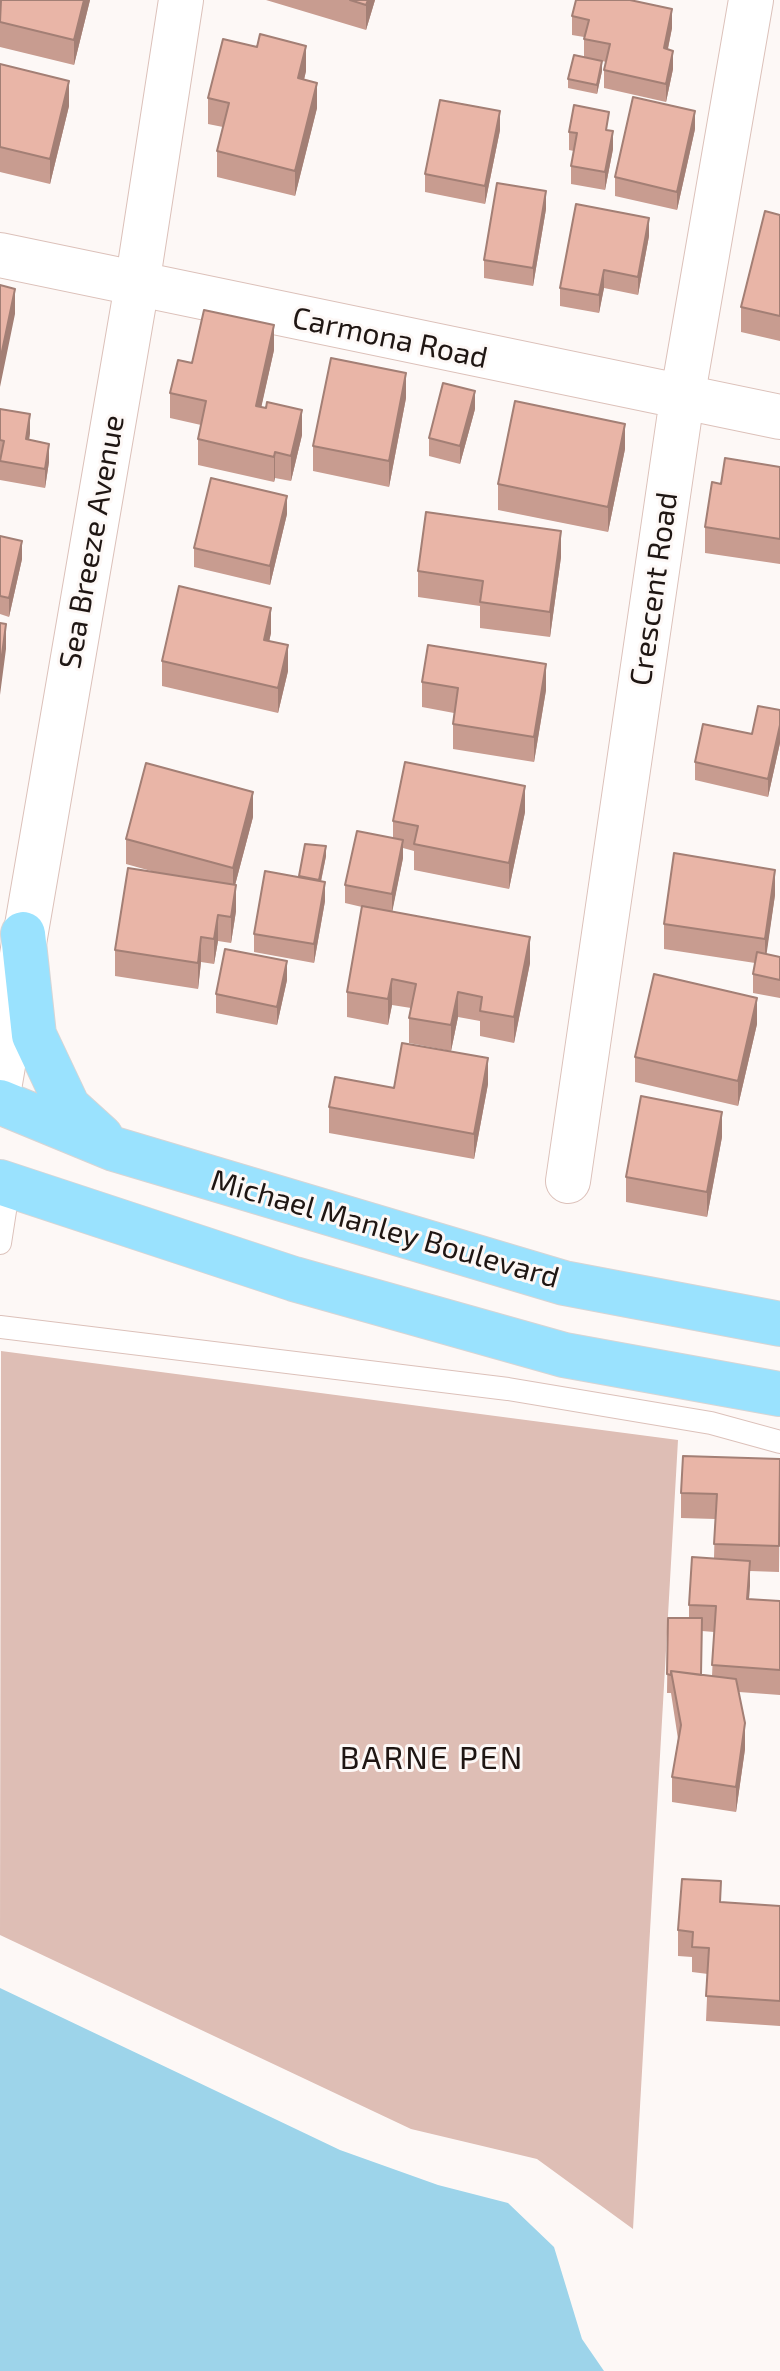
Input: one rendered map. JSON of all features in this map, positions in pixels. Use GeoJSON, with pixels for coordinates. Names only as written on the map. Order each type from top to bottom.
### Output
{"type":"FeatureCollection","features":[{"type":"Feature","properties":{"kind":"highway"},"geometry":{"type":"LineString","coordinates":[[0,982],[23,934]]}},
{"type":"Feature","properties":{"kind":"highway"},"geometry":{"type":"LineString","coordinates":[[23,934],[34,1035],[68,1107],[114,1149]]}},
{"type":"Feature","properties":{"kind":"highway","name":"Michael Manley Boulevard"},"geometry":{"type":"LineString","coordinates":[[0,1102],[114,1149],[564,1283],[780,1324]]}},
{"type":"Feature","properties":{"kind":"highway"},"geometry":{"type":"LineString","coordinates":[[4,1183],[294,1279],[564,1355],[780,1394]]}},
{"type":"Feature","properties":{"kind":"street","name":"Sea Breeze Avenue"},"geometry":{"type":"LineString","coordinates":[[0,1083],[23,934],[137,285],[181,0]]}},
{"type":"Feature","properties":{"kind":"street","name":"Crescent Road"},"geometry":{"type":"LineString","coordinates":[[568,1181],[682,399],[751,0]]}},
{"type":"Feature","properties":{"kind":"street","name":"Carmona Road"},"geometry":{"type":"LineString","coordinates":[[0,255],[780,417]]}},
{"type":"Feature","properties":{"kind":"lane"},"geometry":{"type":"LineString","coordinates":[[0,1243],[4,1183]]}},
{"type":"Feature","properties":{"kind":"lane"},"geometry":{"type":"LineString","coordinates":[[0,1327],[508,1389],[711,1423],[780,1442]]}},
{"type":"Feature","properties":{"kind":"shaded area"},"geometry":{"type":"Polygon","coordinates":[[[1,1351],[678,1440],[633,2229],[537,2159],[411,2129],[0,1935],[1,1351]]]}},
{"type":"Feature","properties":{"kind":"water"},"geometry":{"type":"Polygon","coordinates":[[[0,1988],[340,2150],[438,2185],[508,2203],[554,2247],[582,2339],[604,2371],[0,2371],[0,1988]]]}},
{"type":"Feature","properties":{"kind":"building"},"geometry":{"type":"Polygon","coordinates":[[[1,0],[84,0],[74,40],[0,22],[1,0]]]}},
{"type":"Feature","properties":{"kind":"building"},"geometry":{"type":"Polygon","coordinates":[[[350,0],[368,0],[366,5],[350,0]]]}},
{"type":"Feature","properties":{"kind":"building"},"geometry":{"type":"Polygon","coordinates":[[[576,0],[630,0],[672,9],[664,48],[673,51],[666,84],[604,70],[610,44],[584,39],[589,20],[572,16],[576,0]]]}},
{"type":"Feature","properties":{"kind":"building"},"geometry":{"type":"Polygon","coordinates":[[[260,34],[306,46],[298,78],[317,83],[295,171],[217,151],[229,103],[208,98],[223,39],[257,47],[260,34]]]}},
{"type":"Feature","properties":{"kind":"building"},"geometry":{"type":"Polygon","coordinates":[[[574,55],[602,61],[597,85],[568,79],[574,55]]]}},
{"type":"Feature","properties":{"kind":"building"},"geometry":{"type":"Polygon","coordinates":[[[0,64],[69,81],[50,159],[0,147],[0,64]]]}},
{"type":"Feature","properties":{"kind":"building"},"geometry":{"type":"Polygon","coordinates":[[[633,97],[695,111],[677,192],[615,177],[633,97]]]}},
{"type":"Feature","properties":{"kind":"building"},"geometry":{"type":"Polygon","coordinates":[[[440,100],[500,111],[485,186],[425,174],[440,100]]]}},
{"type":"Feature","properties":{"kind":"building"},"geometry":{"type":"Polygon","coordinates":[[[574,105],[609,112],[606,130],[613,131],[605,172],[571,166],[577,133],[569,132],[574,105]]]}},
{"type":"Feature","properties":{"kind":"building"},"geometry":{"type":"Polygon","coordinates":[[[497,183],[546,191],[533,268],[484,260],[497,183]]]}},
{"type":"Feature","properties":{"kind":"building"},"geometry":{"type":"Polygon","coordinates":[[[576,204],[649,218],[638,277],[604,270],[599,295],[560,288],[576,204]]]}},
{"type":"Feature","properties":{"kind":"building"},"geometry":{"type":"Polygon","coordinates":[[[765,211],[780,215],[780,316],[741,307],[765,211]]]}},
{"type":"Feature","properties":{"kind":"building"},"geometry":{"type":"Polygon","coordinates":[[[0,285],[15,289],[0,361],[0,285]]]}},
{"type":"Feature","properties":{"kind":"building"},"geometry":{"type":"Polygon","coordinates":[[[204,310],[274,325],[256,406],[266,408],[267,402],[302,410],[291,456],[275,452],[274,457],[198,439],[206,401],[170,393],[178,360],[192,363],[204,310]]]}},
{"type":"Feature","properties":{"kind":"building"},"geometry":{"type":"Polygon","coordinates":[[[331,358],[406,373],[389,461],[313,446],[331,358]]]}},
{"type":"Feature","properties":{"kind":"building"},"geometry":{"type":"Polygon","coordinates":[[[443,383],[475,391],[460,446],[429,438],[443,383]]]}},
{"type":"Feature","properties":{"kind":"building"},"geometry":{"type":"Polygon","coordinates":[[[515,401],[625,424],[608,507],[498,484],[515,401]]]}},
{"type":"Feature","properties":{"kind":"building"},"geometry":{"type":"Polygon","coordinates":[[[0,409],[30,414],[26,439],[49,444],[45,469],[0,461],[4,441],[0,440],[0,409]]]}},
{"type":"Feature","properties":{"kind":"building"},"geometry":{"type":"Polygon","coordinates":[[[725,458],[780,467],[780,539],[705,527],[712,482],[721,484],[725,458]]]}},
{"type":"Feature","properties":{"kind":"building"},"geometry":{"type":"Polygon","coordinates":[[[211,478],[287,496],[270,566],[194,548],[211,478]]]}},
{"type":"Feature","properties":{"kind":"building"},"geometry":{"type":"Polygon","coordinates":[[[426,512],[561,531],[550,612],[480,602],[483,581],[418,571],[426,512]]]}},
{"type":"Feature","properties":{"kind":"building"},"geometry":{"type":"Polygon","coordinates":[[[0,536],[22,541],[9,598],[0,596],[0,536]]]}},
{"type":"Feature","properties":{"kind":"building"},"geometry":{"type":"Polygon","coordinates":[[[179,586],[271,608],[264,640],[288,645],[278,688],[162,661],[179,586]]]}},
{"type":"Feature","properties":{"kind":"building"},"geometry":{"type":"Polygon","coordinates":[[[0,623],[6,624],[0,670],[0,623]]]}},
{"type":"Feature","properties":{"kind":"building"},"geometry":{"type":"Polygon","coordinates":[[[428,645],[546,664],[534,737],[453,724],[458,688],[422,682],[428,645]]]}},
{"type":"Feature","properties":{"kind":"building"},"geometry":{"type":"Polygon","coordinates":[[[758,706],[780,710],[780,725],[768,779],[695,762],[703,724],[752,734],[758,706]]]}},
{"type":"Feature","properties":{"kind":"building"},"geometry":{"type":"Polygon","coordinates":[[[405,762],[525,786],[509,863],[414,844],[418,826],[393,821],[405,762]]]}},
{"type":"Feature","properties":{"kind":"building"},"geometry":{"type":"Polygon","coordinates":[[[146,763],[253,792],[233,868],[126,839],[146,763]]]}},
{"type":"Feature","properties":{"kind":"building"},"geometry":{"type":"Polygon","coordinates":[[[357,831],[403,840],[392,894],[345,885],[357,831]]]}},
{"type":"Feature","properties":{"kind":"building"},"geometry":{"type":"Polygon","coordinates":[[[305,844],[326,846],[319,880],[299,876],[305,844]]]}},
{"type":"Feature","properties":{"kind":"building"},"geometry":{"type":"Polygon","coordinates":[[[674,853],[775,870],[765,939],[664,924],[674,853]]]}},
{"type":"Feature","properties":{"kind":"building"},"geometry":{"type":"Polygon","coordinates":[[[128,868],[236,885],[231,917],[218,915],[214,939],[201,937],[198,963],[115,950],[128,868]]]}},
{"type":"Feature","properties":{"kind":"building"},"geometry":{"type":"Polygon","coordinates":[[[265,871],[325,882],[314,944],[254,934],[265,871]]]}},
{"type":"Feature","properties":{"kind":"building"},"geometry":{"type":"Polygon","coordinates":[[[362,906],[530,937],[514,1017],[480,1011],[482,997],[458,992],[451,1025],[409,1018],[416,984],[392,979],[388,999],[347,992],[362,906]]]}},
{"type":"Feature","properties":{"kind":"building"},"geometry":{"type":"Polygon","coordinates":[[[225,949],[287,961],[277,1007],[216,994],[225,949]]]}},
{"type":"Feature","properties":{"kind":"building"},"geometry":{"type":"Polygon","coordinates":[[[757,952],[780,957],[780,980],[753,974],[757,952]]]}},
{"type":"Feature","properties":{"kind":"building"},"geometry":{"type":"Polygon","coordinates":[[[654,974],[757,998],[738,1081],[635,1057],[654,974]]]}},
{"type":"Feature","properties":{"kind":"building"},"geometry":{"type":"Polygon","coordinates":[[[402,1043],[488,1058],[474,1134],[329,1107],[335,1077],[394,1088],[402,1043]]]}},
{"type":"Feature","properties":{"kind":"building"},"geometry":{"type":"Polygon","coordinates":[[[641,1096],[722,1112],[707,1192],[626,1177],[641,1096]]]}},
{"type":"Feature","properties":{"kind":"building"},"geometry":{"type":"Polygon","coordinates":[[[683,1456],[780,1459],[779,1546],[714,1544],[717,1494],[681,1493],[683,1456]]]}},
{"type":"Feature","properties":{"kind":"building"},"geometry":{"type":"Polygon","coordinates":[[[692,1557],[750,1561],[747,1599],[780,1601],[780,1670],[712,1665],[716,1606],[689,1605],[692,1557]]]}},
{"type":"Feature","properties":{"kind":"building"},"geometry":{"type":"Polygon","coordinates":[[[668,1618],[702,1618],[701,1675],[671,1671],[671,1675],[667,1674],[668,1618]]]}},
{"type":"Feature","properties":{"kind":"building"},"geometry":{"type":"Polygon","coordinates":[[[671,1671],[736,1679],[745,1723],[736,1787],[672,1777],[681,1725],[671,1671]]]}},
{"type":"Feature","properties":{"kind":"building"},"geometry":{"type":"Polygon","coordinates":[[[682,1879],[721,1881],[720,1902],[780,1906],[780,2001],[706,1996],[709,1948],[692,1947],[693,1932],[678,1930],[682,1879]]]}},
{"type":"Feature","properties":{"kind":"district","name":"BARNE PEN"},"geometry":{"type":"Point","coordinates":[432,1758]}}]}
